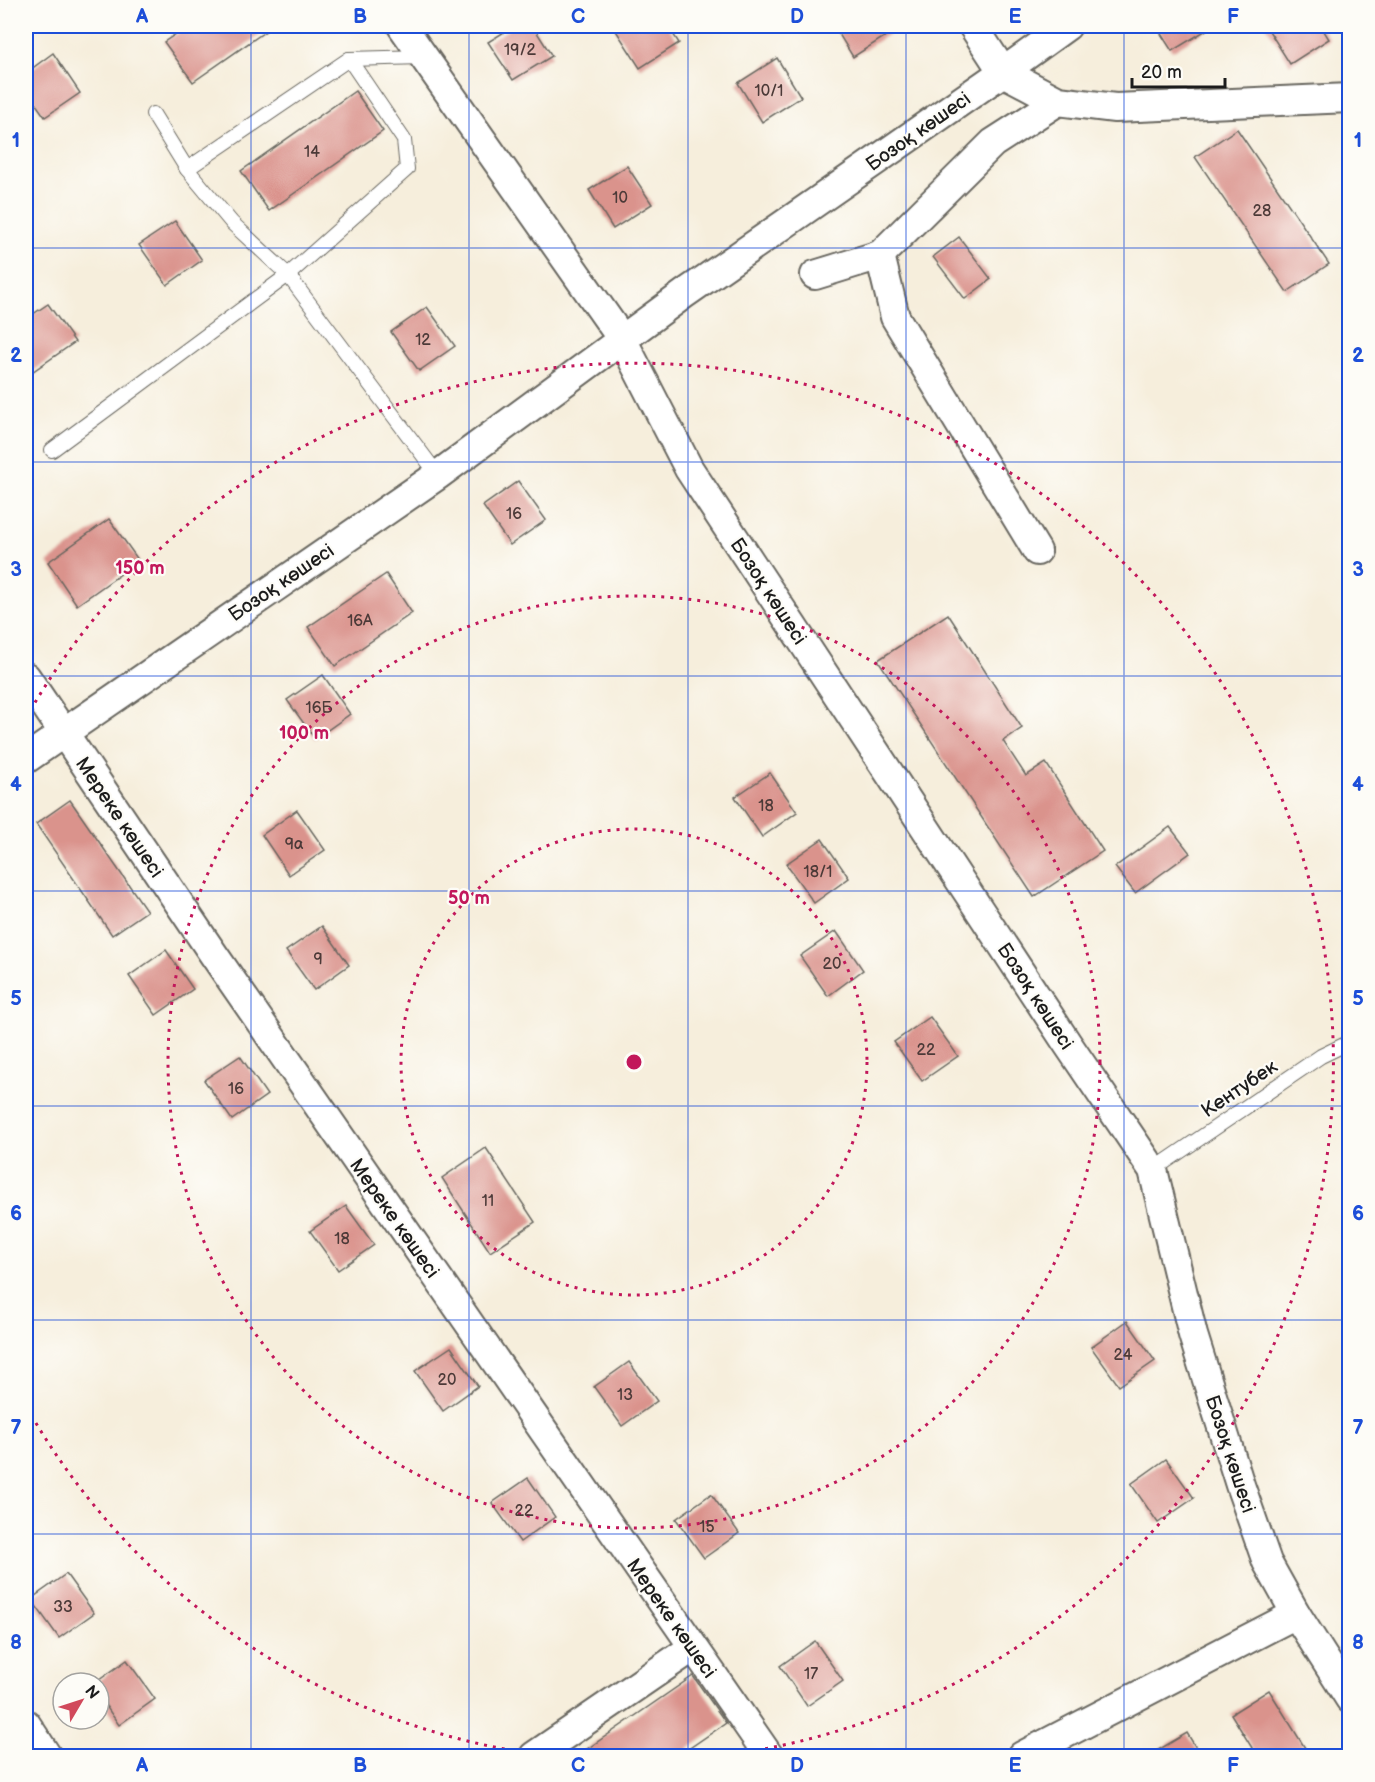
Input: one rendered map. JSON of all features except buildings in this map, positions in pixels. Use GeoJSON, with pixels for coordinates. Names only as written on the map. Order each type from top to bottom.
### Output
{"type":"FeatureCollection","features":[{"type":"Feature","properties":{"kind":"street","name":"Бозоқ көшесі"},"geometry":{"type":"LineString","coordinates":[[402,26],[622,339],[688,469],[1153,1170],[1193,1335],[1240,1485],[1267,1562],[1296,1614],[1350,1699]]}},
{"type":"Feature","properties":{"kind":"street"},"geometry":{"type":"LineString","coordinates":[[973,26],[1003,72],[1058,101],[1115,108],[1350,99]]}},
{"type":"Feature","properties":{"kind":"street","name":"Бозоқ көшесі"},"geometry":{"type":"LineString","coordinates":[[26,759],[438,475],[684,294],[1066,26]]}},
{"type":"Feature","properties":{"kind":"street"},"geometry":{"type":"LineString","coordinates":[[815,275],[880,255],[993,143],[1058,101]]}},
{"type":"Feature","properties":{"kind":"street"},"geometry":{"type":"LineString","coordinates":[[880,255],[895,317],[1037,551]]}},
{"type":"Feature","properties":{"kind":"street","name":"Мереке көшесі"},"geometry":{"type":"LineString","coordinates":[[26,677],[214,955],[769,1756]]}},
{"type":"Feature","properties":{"kind":"street"},"geometry":{"type":"LineString","coordinates":[[1022,1756],[1296,1614]]}},
{"type":"Feature","properties":{"kind":"street"},"geometry":{"type":"LineString","coordinates":[[534,1756],[692,1648]]}},
{"type":"Feature","properties":{"kind":"street"},"geometry":{"type":"LineString","coordinates":[[26,1724],[47,1756]]}},
{"type":"Feature","properties":{"kind":"lane"},"geometry":{"type":"LineString","coordinates":[[187,169],[349,59],[423,57]]}},
{"type":"Feature","properties":{"kind":"lane"},"geometry":{"type":"LineString","coordinates":[[52,450],[288,275],[407,169],[404,140],[349,59]]}},
{"type":"Feature","properties":{"kind":"lane"},"geometry":{"type":"LineString","coordinates":[[153,114],[187,169],[232,224],[288,275],[438,475]]}},
{"type":"Feature","properties":{"kind":"lane","name":"Кентубек"},"geometry":{"type":"LineString","coordinates":[[1153,1170],[1321,1056],[1350,1042]]}}]}
